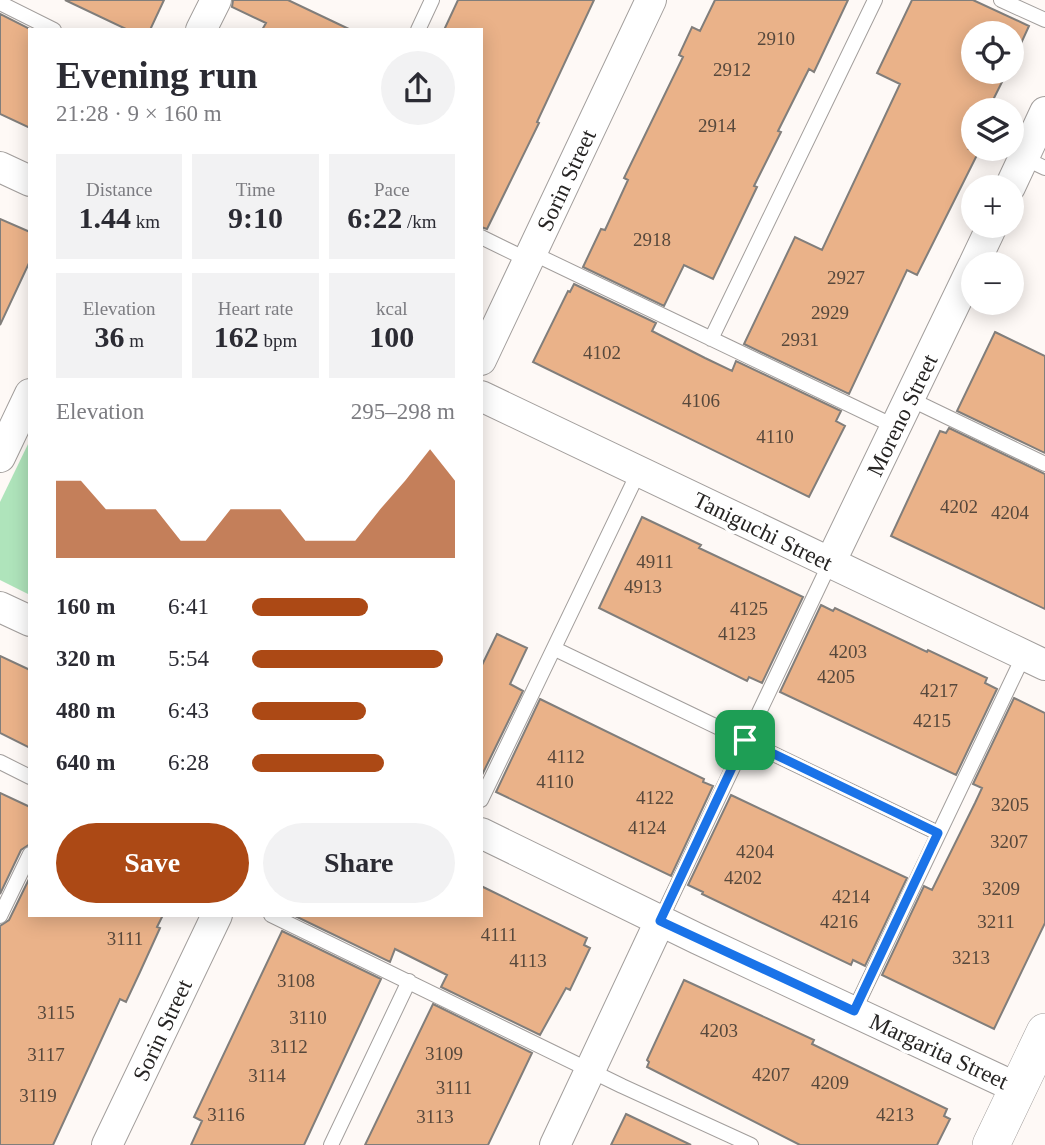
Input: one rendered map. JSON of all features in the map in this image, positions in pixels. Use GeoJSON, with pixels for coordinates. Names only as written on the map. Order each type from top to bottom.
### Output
{"type":"FeatureCollection","features":[{"type":"Feature","properties":{"kind":"street"},"geometry":{"type":"LineString","coordinates":[[202,28],[216,0]]}},
{"type":"Feature","properties":{"kind":"street","name":"Sorin Street"},"geometry":{"type":"LineString","coordinates":[[483,356],[651,0]]}},
{"type":"Feature","properties":{"kind":"street"},"geometry":{"type":"LineString","coordinates":[[1034,163],[1045,112]]}},
{"type":"Feature","properties":{"kind":"street"},"geometry":{"type":"LineString","coordinates":[[0,167],[28,180]]}},
{"type":"Feature","properties":{"kind":"street","name":"Moreno Street"},"geometry":{"type":"LineString","coordinates":[[830,563],[961,291]]}},
{"type":"Feature","properties":{"kind":"street","name":"Taniguchi Street"},"geometry":{"type":"LineString","coordinates":[[483,397],[1034,660]]}},
{"type":"Feature","properties":{"kind":"street"},"geometry":{"type":"LineString","coordinates":[[0,457],[28,398]]}},
{"type":"Feature","properties":{"kind":"street"},"geometry":{"type":"LineString","coordinates":[[0,607],[28,620]]}},
{"type":"Feature","properties":{"kind":"street","name":"Margarita Street"},"geometry":{"type":"LineString","coordinates":[[483,834],[660,921],[1017,1088]]}},
{"type":"Feature","properties":{"kind":"street","name":"Sorin Street"},"geometry":{"type":"LineString","coordinates":[[107,1145],[216,917]]}},
{"type":"Feature","properties":{"kind":"street"},"geometry":{"type":"LineString","coordinates":[[555,1145],[660,921]]}},
{"type":"Feature","properties":{"kind":"street"},"geometry":{"type":"LineString","coordinates":[[991,1145],[1045,1032]]}},
{"type":"Feature","properties":{"kind":"lane"},"geometry":{"type":"LineString","coordinates":[[419,28],[432,0]]}},
{"type":"Feature","properties":{"kind":"lane"},"geometry":{"type":"LineString","coordinates":[[711,339],[875,0]]}},
{"type":"Feature","properties":{"kind":"lane"},"geometry":{"type":"LineString","coordinates":[[1001,0],[1045,20]]}},
{"type":"Feature","properties":{"kind":"lane"},"geometry":{"type":"LineString","coordinates":[[0,3],[50,28]]}},
{"type":"Feature","properties":{"kind":"lane"},"geometry":{"type":"LineString","coordinates":[[483,238],[530,256],[896,427]]}},
{"type":"Feature","properties":{"kind":"lane"},"geometry":{"type":"LineString","coordinates":[[910,400],[1045,464]]}},
{"type":"Feature","properties":{"kind":"lane"},"geometry":{"type":"LineString","coordinates":[[483,796],[639,471]]}},
{"type":"Feature","properties":{"kind":"lane"},"geometry":{"type":"LineString","coordinates":[[660,921],[830,563]]}},
{"type":"Feature","properties":{"kind":"lane"},"geometry":{"type":"LineString","coordinates":[[555,649],[938,833]]}},
{"type":"Feature","properties":{"kind":"lane"},"geometry":{"type":"LineString","coordinates":[[854,1011],[938,833],[1034,660]]}},
{"type":"Feature","properties":{"kind":"lane"},"geometry":{"type":"LineString","coordinates":[[0,762],[28,776]]}},
{"type":"Feature","properties":{"kind":"lane"},"geometry":{"type":"LineString","coordinates":[[0,916],[28,858]]}},
{"type":"Feature","properties":{"kind":"lane"},"geometry":{"type":"LineString","coordinates":[[275,917],[751,1145]]}},
{"type":"Feature","properties":{"kind":"lane"},"geometry":{"type":"LineString","coordinates":[[331,1145],[409,981]]}},
{"type":"Feature","properties":{"kind":"green space"},"geometry":{"type":"Polygon","coordinates":[[[28,444],[28,594],[0,580],[0,502],[28,444]]]}},
{"type":"Feature","properties":{"kind":"building"},"geometry":{"type":"Polygon","coordinates":[[[65,0],[164,0],[151,28],[124,28],[65,0]]]}},
{"type":"Feature","properties":{"kind":"building"},"geometry":{"type":"Polygon","coordinates":[[[233,0],[288,0],[347,28],[263,28],[266,23],[232,7],[233,0]]]}},
{"type":"Feature","properties":{"kind":"building"},"geometry":{"type":"Polygon","coordinates":[[[458,0],[594,0],[537,122],[539,123],[487,229],[483,228],[483,28],[445,28],[458,0]]]}},
{"type":"Feature","properties":{"kind":"building"},"geometry":{"type":"Polygon","coordinates":[[[715,0],[848,0],[814,72],[809,69],[778,131],[781,132],[754,186],[757,187],[713,279],[684,265],[664,306],[583,267],[601,229],[605,230],[628,180],[624,178],[683,57],[679,55],[692,27],[700,31],[715,0]]]}},
{"type":"Feature","properties":{"kind":"building"},"geometry":{"type":"Polygon","coordinates":[[[912,0],[973,0],[1018,21],[961,21],[961,84],[1001,84],[994,98],[961,98],[961,161],[974,161],[967,175],[961,175],[961,187],[917,275],[907,270],[849,394],[744,344],[795,237],[822,250],[900,84],[877,73],[912,0]]]}},
{"type":"Feature","properties":{"kind":"building"},"geometry":{"type":"Polygon","coordinates":[[[0,14],[28,28],[28,127],[0,114],[0,14]]]}},
{"type":"Feature","properties":{"kind":"building"},"geometry":{"type":"Polygon","coordinates":[[[1024,24],[1029,26],[1024,37],[1024,24]]]}},
{"type":"Feature","properties":{"kind":"building"},"geometry":{"type":"Polygon","coordinates":[[[0,219],[28,231],[28,265],[0,325],[0,219]]]}},
{"type":"Feature","properties":{"kind":"building"},"geometry":{"type":"Polygon","coordinates":[[[574,284],[656,323],[652,331],[732,371],[736,361],[841,411],[836,421],[845,426],[809,497],[533,362],[574,284]]]}},
{"type":"Feature","properties":{"kind":"building"},"geometry":{"type":"Polygon","coordinates":[[[995,332],[1045,356],[1045,453],[957,411],[995,332]]]}},
{"type":"Feature","properties":{"kind":"building"},"geometry":{"type":"Polygon","coordinates":[[[949,428],[1045,474],[1045,609],[891,536],[940,431],[946,433],[949,428]]]}},
{"type":"Feature","properties":{"kind":"building"},"geometry":{"type":"Polygon","coordinates":[[[642,517],[701,545],[699,548],[803,597],[762,683],[749,677],[747,681],[599,608],[642,517]]]}},
{"type":"Feature","properties":{"kind":"building"},"geometry":{"type":"Polygon","coordinates":[[[821,605],[833,611],[835,608],[987,678],[985,683],[997,689],[956,775],[780,692],[821,605]]]}},
{"type":"Feature","properties":{"kind":"building"},"geometry":{"type":"Polygon","coordinates":[[[497,634],[527,648],[510,684],[523,691],[483,773],[483,663],[497,634]]]}},
{"type":"Feature","properties":{"kind":"building"},"geometry":{"type":"Polygon","coordinates":[[[0,656],[28,669],[28,747],[0,733],[0,656]]]}},
{"type":"Feature","properties":{"kind":"building"},"geometry":{"type":"Polygon","coordinates":[[[1014,698],[1045,713],[1045,923],[994,1029],[882,975],[924,886],[932,890],[975,803],[982,788],[973,784],[1014,698]]]}},
{"type":"Feature","properties":{"kind":"building"},"geometry":{"type":"Polygon","coordinates":[[[540,699],[704,779],[703,782],[713,786],[671,876],[496,792],[540,699]]]}},
{"type":"Feature","properties":{"kind":"building"},"geometry":{"type":"Polygon","coordinates":[[[0,793],[28,806],[28,845],[21,850],[0,894],[0,793]]]}},
{"type":"Feature","properties":{"kind":"building"},"geometry":{"type":"Polygon","coordinates":[[[731,795],[907,878],[865,966],[853,960],[851,965],[688,885],[731,795]]]}},
{"type":"Feature","properties":{"kind":"building"},"geometry":{"type":"Polygon","coordinates":[[[28,881],[28,917],[162,917],[157,927],[160,928],[126,1002],[120,999],[53,1145],[0,1145],[0,926],[9,920],[28,881]]]}},
{"type":"Feature","properties":{"kind":"building"},"geometry":{"type":"Polygon","coordinates":[[[483,887],[587,938],[584,945],[590,948],[570,990],[566,988],[540,1035],[441,987],[447,975],[395,949],[390,962],[297,917],[483,917],[483,887]]]}},
{"type":"Feature","properties":{"kind":"building"},"geometry":{"type":"Polygon","coordinates":[[[282,931],[381,979],[304,1145],[191,1145],[202,1121],[194,1117],[282,931]]]}},
{"type":"Feature","properties":{"kind":"building"},"geometry":{"type":"Polygon","coordinates":[[[684,980],[814,1040],[812,1044],[947,1109],[944,1116],[950,1119],[937,1145],[800,1145],[647,1067],[647,1060],[684,980]]]}},
{"type":"Feature","properties":{"kind":"building"},"geometry":{"type":"Polygon","coordinates":[[[433,1004],[532,1053],[488,1145],[365,1145],[433,1004]]]}},
{"type":"Feature","properties":{"kind":"building"},"geometry":{"type":"Polygon","coordinates":[[[626,1114],[691,1145],[611,1145],[626,1114]]]}},
{"type":"Feature","properties":{"kind":"route"},"geometry":{"type":"LineString","coordinates":[[745,740],[938,833],[854,1011],[660,921],[745,740]]}}]}
